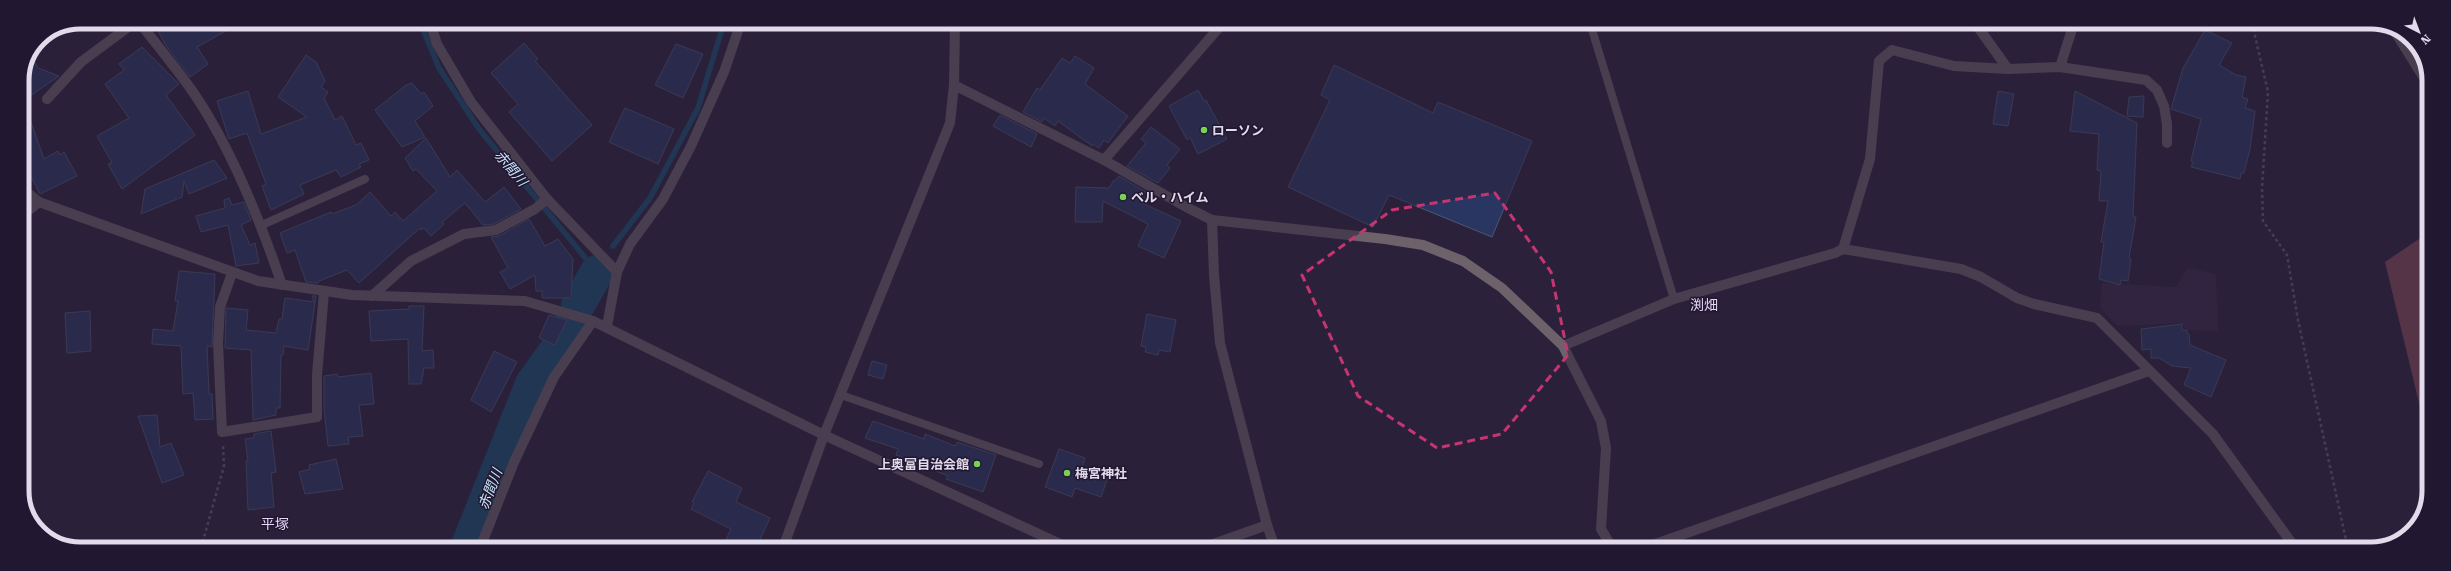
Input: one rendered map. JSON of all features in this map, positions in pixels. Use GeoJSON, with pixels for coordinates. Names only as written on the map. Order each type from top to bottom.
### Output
{"type":"FeatureCollection","features":[{"type":"Feature","properties":{"kind":"street"},"geometry":{"type":"LineString","coordinates":[[46,99],[81,62],[126,29]]}},
{"type":"Feature","properties":{"kind":"street"},"geometry":{"type":"LineString","coordinates":[[144,29],[193,92],[223,146],[262,225],[282,285]]}},
{"type":"Feature","properties":{"kind":"street"},"geometry":{"type":"LineString","coordinates":[[432,29],[437,44],[470,102],[547,199],[617,272]]}},
{"type":"Feature","properties":{"kind":"street"},"geometry":{"type":"LineString","coordinates":[[607,326],[617,272],[630,244],[663,199],[691,146],[724,72],[739,29]]}},
{"type":"Feature","properties":{"kind":"street"},"geometry":{"type":"LineString","coordinates":[[785,542],[824,435],[950,123],[954,85],[955,29]]}},
{"type":"Feature","properties":{"kind":"street"},"geometry":{"type":"LineString","coordinates":[[1104,160],[1218,29]]}},
{"type":"Feature","properties":{"kind":"street"},"geometry":{"type":"LineString","coordinates":[[1979,29],[2008,69]]}},
{"type":"Feature","properties":{"kind":"street"},"geometry":{"type":"LineString","coordinates":[[2060,67],[2072,29]]}},
{"type":"Feature","properties":{"kind":"street"},"geometry":{"type":"LineString","coordinates":[[2399,38],[2422,74]]}},
{"type":"Feature","properties":{"kind":"street"},"geometry":{"type":"LineString","coordinates":[[1843,249],[1870,159],[1878,61],[1892,50],[1954,66],[2008,69],[2060,67],[2146,80],[2157,90],[2164,106],[2167,124],[2166,143]]}},
{"type":"Feature","properties":{"kind":"street"},"geometry":{"type":"LineString","coordinates":[[954,85],[1104,160],[1186,207],[1212,220],[1385,238],[1423,245],[1463,261],[1502,288],[1563,346],[1601,421],[1606,448],[1601,529],[1609,542]]}},
{"type":"Feature","properties":{"kind":"street"},"geometry":{"type":"LineString","coordinates":[[29,194],[39,202],[232,273],[258,281],[324,292],[372,296],[525,301],[593,321],[607,326],[824,435],[1056,542]]}},
{"type":"Feature","properties":{"kind":"street"},"geometry":{"type":"LineString","coordinates":[[372,296],[411,261],[464,234],[496,230],[535,209],[547,199]]}},
{"type":"Feature","properties":{"kind":"street"},"geometry":{"type":"LineString","coordinates":[[29,210],[39,202]]}},
{"type":"Feature","properties":{"kind":"street"},"geometry":{"type":"LineString","coordinates":[[1212,220],[1214,276],[1220,343],[1267,526],[1273,542]]}},
{"type":"Feature","properties":{"kind":"street"},"geometry":{"type":"LineString","coordinates":[[1563,346],[1674,299],[1835,253],[1843,249],[1960,269],[1981,277],[2016,298],[2034,304],[2097,318],[2149,372],[2213,434],[2291,542]]}},
{"type":"Feature","properties":{"kind":"street"},"geometry":{"type":"LineString","coordinates":[[232,273],[220,307],[218,343],[222,432],[317,417],[317,375],[324,292]]}},
{"type":"Feature","properties":{"kind":"street"},"geometry":{"type":"LineString","coordinates":[[482,542],[514,462],[554,377],[593,321]]}},
{"type":"Feature","properties":{"kind":"street"},"geometry":{"type":"LineString","coordinates":[[1661,542],[2149,372]]}},
{"type":"Feature","properties":{"kind":"street"},"geometry":{"type":"LineString","coordinates":[[1220,542],[1267,526]]}},
{"type":"Feature","properties":{"kind":"lane"},"geometry":{"type":"LineString","coordinates":[[1592,29],[1674,299]]}},
{"type":"Feature","properties":{"kind":"lane"},"geometry":{"type":"LineString","coordinates":[[262,225],[365,179]]}},
{"type":"Feature","properties":{"kind":"lane"},"geometry":{"type":"LineString","coordinates":[[841,395],[1038,464]]}},
{"type":"Feature","properties":{"kind":"path"},"geometry":{"type":"LineString","coordinates":[[2253,29],[2268,92],[2262,188],[2263,221],[2287,255],[2298,320],[2346,542]]}},
{"type":"Feature","properties":{"kind":"path"},"geometry":{"type":"LineString","coordinates":[[203,542],[224,466],[222,432]]}},
{"type":"Feature","properties":{"kind":"highlighted area"},"geometry":{"type":"Polygon","coordinates":[[[1495,193],[1551,272],[1568,355],[1502,434],[1437,448],[1358,396],[1302,275],[1392,210],[1495,193]]]}},
{"type":"Feature","properties":{"kind":"shaded area"},"geometry":{"type":"Polygon","coordinates":[[[2422,237],[2422,415],[2385,262],[2422,237]]]}},
{"type":"Feature","properties":{"kind":"shaded area"},"geometry":{"type":"Polygon","coordinates":[[[2188,268],[2216,274],[2218,331],[2188,330],[2181,323],[2118,326],[2100,308],[2102,283],[2176,287],[2188,268]]]}},
{"type":"Feature","properties":{"kind":"building"},"geometry":{"type":"Polygon","coordinates":[[[157,29],[229,29],[197,47],[208,64],[190,77],[167,47],[157,29]]]}},
{"type":"Feature","properties":{"kind":"building"},"geometry":{"type":"Polygon","coordinates":[[[2205,30],[2232,43],[2219,65],[2236,75],[2246,77],[2242,97],[2248,99],[2245,108],[2255,111],[2250,149],[2244,173],[2241,173],[2240,179],[2191,167],[2193,162],[2191,161],[2201,119],[2171,109],[2183,68],[2205,30]]]}},
{"type":"Feature","properties":{"kind":"building"},"geometry":{"type":"Polygon","coordinates":[[[524,43],[538,59],[535,61],[592,125],[552,161],[509,112],[518,104],[491,73],[524,43]]]}},
{"type":"Feature","properties":{"kind":"building"},"geometry":{"type":"Polygon","coordinates":[[[676,44],[703,54],[683,98],[655,85],[676,44]]]}},
{"type":"Feature","properties":{"kind":"building"},"geometry":{"type":"Polygon","coordinates":[[[142,47],[179,84],[166,95],[195,135],[122,189],[108,164],[112,163],[97,136],[129,118],[105,84],[124,70],[119,64],[142,47]]]}},
{"type":"Feature","properties":{"kind":"building"},"geometry":{"type":"Polygon","coordinates":[[[306,55],[316,62],[325,81],[321,87],[328,92],[324,98],[335,120],[342,116],[356,145],[361,143],[369,160],[359,164],[361,167],[341,177],[336,170],[300,185],[304,194],[271,210],[262,186],[266,184],[247,133],[229,139],[217,101],[248,91],[261,134],[307,117],[278,97],[306,55]]]}},
{"type":"Feature","properties":{"kind":"building"},"geometry":{"type":"Polygon","coordinates":[[[1075,56],[1094,68],[1085,84],[1128,116],[1108,143],[1104,140],[1099,148],[1093,144],[1092,146],[1058,121],[1055,126],[1044,118],[1042,122],[1023,112],[1037,88],[1040,90],[1062,58],[1070,63],[1075,56]]]}},
{"type":"Feature","properties":{"kind":"building"},"geometry":{"type":"Polygon","coordinates":[[[34,60],[38,68],[59,76],[30,96],[29,80],[30,70],[34,60]]]}},
{"type":"Feature","properties":{"kind":"building"},"geometry":{"type":"Polygon","coordinates":[[[1334,65],[1433,113],[1438,102],[1532,141],[1492,237],[1389,195],[1373,227],[1288,187],[1330,100],[1321,95],[1334,65]]]}},
{"type":"Feature","properties":{"kind":"building"},"geometry":{"type":"Polygon","coordinates":[[[412,83],[421,94],[424,92],[433,106],[415,121],[425,137],[402,147],[375,110],[406,85],[412,83]]]}},
{"type":"Feature","properties":{"kind":"building","name":"ローソン"},"geometry":{"type":"Polygon","coordinates":[[[1198,90],[1204,101],[1206,100],[1227,139],[1198,154],[1190,137],[1187,140],[1169,106],[1198,90]]]}},
{"type":"Feature","properties":{"kind":"building"},"geometry":{"type":"Polygon","coordinates":[[[1998,91],[2014,94],[2008,126],[1993,124],[1998,91]]]}},
{"type":"Feature","properties":{"kind":"building"},"geometry":{"type":"Polygon","coordinates":[[[2075,91],[2137,123],[2133,217],[2136,217],[2129,258],[2131,259],[2128,281],[2121,280],[2120,285],[2099,279],[2104,242],[2101,242],[2108,201],[2099,201],[2101,171],[2097,170],[2099,134],[2070,131],[2075,91]]]}},
{"type":"Feature","properties":{"kind":"building"},"geometry":{"type":"Polygon","coordinates":[[[2144,96],[2143,117],[2127,116],[2129,97],[2144,96]]]}},
{"type":"Feature","properties":{"kind":"building"},"geometry":{"type":"Polygon","coordinates":[[[625,108],[674,129],[658,164],[609,142],[625,108]]]}},
{"type":"Feature","properties":{"kind":"building"},"geometry":{"type":"Polygon","coordinates":[[[1000,115],[1037,134],[1031,147],[993,126],[1000,115]]]}},
{"type":"Feature","properties":{"kind":"building"},"geometry":{"type":"Polygon","coordinates":[[[29,116],[44,159],[58,151],[60,155],[64,152],[77,176],[40,194],[29,173],[29,116]]]}},
{"type":"Feature","properties":{"kind":"building"},"geometry":{"type":"Polygon","coordinates":[[[1151,127],[1180,149],[1167,165],[1170,168],[1158,183],[1127,166],[1146,143],[1141,139],[1151,127]]]}},
{"type":"Feature","properties":{"kind":"building"},"geometry":{"type":"Polygon","coordinates":[[[426,138],[450,177],[457,170],[485,202],[504,187],[521,209],[494,224],[483,225],[465,203],[442,222],[444,224],[431,236],[424,228],[421,230],[420,228],[359,283],[347,270],[319,281],[318,283],[306,282],[295,250],[287,253],[280,233],[331,212],[332,214],[356,205],[370,192],[391,216],[395,212],[403,221],[437,191],[416,169],[413,171],[405,158],[426,138]]]}},
{"type":"Feature","properties":{"kind":"building"},"geometry":{"type":"Polygon","coordinates":[[[214,160],[227,178],[189,194],[184,181],[182,197],[141,214],[145,189],[214,160]]]}},
{"type":"Feature","properties":{"kind":"building"},"geometry":{"type":"Polygon","coordinates":[[[1119,176],[1149,194],[1142,203],[1181,221],[1164,258],[1138,246],[1148,224],[1103,201],[1102,222],[1075,222],[1076,187],[1109,188],[1114,180],[1115,181],[1119,176]]]}},
{"type":"Feature","properties":{"kind":"building"},"geometry":{"type":"Polygon","coordinates":[[[229,198],[232,205],[244,202],[251,220],[241,225],[250,245],[255,243],[259,263],[236,266],[228,225],[201,232],[196,216],[225,208],[224,200],[229,198]]]}},
{"type":"Feature","properties":{"kind":"building"},"geometry":{"type":"Polygon","coordinates":[[[529,219],[545,246],[558,239],[573,259],[571,298],[542,298],[542,291],[536,291],[535,275],[510,289],[500,272],[508,268],[491,237],[499,236],[529,219]]]}},
{"type":"Feature","properties":{"kind":"building"},"geometry":{"type":"Polygon","coordinates":[[[179,271],[215,274],[212,347],[207,346],[209,394],[212,394],[213,419],[195,420],[193,393],[183,394],[181,346],[152,344],[153,329],[173,331],[178,301],[175,301],[179,271]]]}},
{"type":"Feature","properties":{"kind":"building"},"geometry":{"type":"Polygon","coordinates":[[[312,296],[316,296],[308,350],[284,346],[283,355],[281,355],[280,408],[276,408],[276,415],[253,420],[251,350],[225,348],[226,308],[248,310],[246,330],[276,333],[279,319],[282,319],[285,298],[314,302],[312,296]]]}},
{"type":"Feature","properties":{"kind":"building"},"geometry":{"type":"Polygon","coordinates":[[[409,306],[424,306],[422,351],[433,350],[434,368],[424,368],[421,384],[409,384],[408,339],[371,341],[369,311],[409,309],[409,306]]]}},
{"type":"Feature","properties":{"kind":"building"},"geometry":{"type":"Polygon","coordinates":[[[90,311],[91,351],[67,353],[65,313],[90,311]]]}},
{"type":"Feature","properties":{"kind":"building"},"geometry":{"type":"Polygon","coordinates":[[[1147,314],[1176,320],[1170,352],[1159,350],[1158,355],[1145,352],[1146,347],[1141,346],[1147,314]]]}},
{"type":"Feature","properties":{"kind":"building"},"geometry":{"type":"Polygon","coordinates":[[[549,315],[567,320],[555,345],[539,338],[549,315]]]}},
{"type":"Feature","properties":{"kind":"building"},"geometry":{"type":"Polygon","coordinates":[[[2182,324],[2182,330],[2187,330],[2187,333],[2189,334],[2190,345],[2226,360],[2211,397],[2184,385],[2191,368],[2172,366],[2159,358],[2151,358],[2151,349],[2142,350],[2141,329],[2182,324]]]}},
{"type":"Feature","properties":{"kind":"building"},"geometry":{"type":"Polygon","coordinates":[[[494,351],[517,362],[491,412],[471,400],[494,351]]]}},
{"type":"Feature","properties":{"kind":"building"},"geometry":{"type":"Polygon","coordinates":[[[872,361],[887,365],[883,379],[868,375],[872,361]]]}},
{"type":"Feature","properties":{"kind":"building"},"geometry":{"type":"Polygon","coordinates":[[[371,373],[374,404],[359,405],[363,436],[348,437],[349,444],[328,446],[324,408],[324,376],[337,374],[338,377],[371,373]]]}},
{"type":"Feature","properties":{"kind":"building"},"geometry":{"type":"Polygon","coordinates":[[[157,415],[160,447],[171,443],[184,475],[162,483],[138,416],[157,415]]]}},
{"type":"Feature","properties":{"kind":"building"},"geometry":{"type":"Polygon","coordinates":[[[873,421],[924,439],[925,434],[955,446],[957,442],[996,455],[983,492],[946,479],[948,476],[896,455],[898,449],[865,438],[873,421]]]}},
{"type":"Feature","properties":{"kind":"building"},"geometry":{"type":"Polygon","coordinates":[[[271,431],[276,472],[271,473],[274,507],[248,510],[246,461],[248,461],[245,439],[254,438],[254,434],[271,431]]]}},
{"type":"Feature","properties":{"kind":"building","name":"梅宮神社"},"geometry":{"type":"Polygon","coordinates":[[[1059,449],[1085,458],[1082,468],[1108,477],[1101,497],[1075,488],[1072,497],[1045,487],[1059,449]]]}},
{"type":"Feature","properties":{"kind":"building"},"geometry":{"type":"Polygon","coordinates":[[[336,459],[343,489],[305,494],[299,472],[310,469],[309,465],[336,459]]]}},
{"type":"Feature","properties":{"kind":"building"},"geometry":{"type":"Polygon","coordinates":[[[708,471],[742,488],[736,502],[770,518],[759,542],[725,542],[731,529],[691,509],[694,503],[692,502],[708,471]]]}},
{"type":"Feature","properties":{"kind":"waterway","name":"赤間川"},"geometry":{"type":"LineString","coordinates":[[423,29],[439,68],[479,129],[597,272]]}},
{"type":"Feature","properties":{"kind":"waterway"},"geometry":{"type":"LineString","coordinates":[[613,246],[650,198],[698,108],[722,29]]}},
{"type":"Feature","properties":{"kind":"waterway","name":"赤間川"},"geometry":{"type":"LineString","coordinates":[[578,305],[597,272]]}},
{"type":"Feature","properties":{"kind":"waterway","name":"赤間川"},"geometry":{"type":"LineString","coordinates":[[469,542],[532,384],[565,338],[570,325]]}},
{"type":"Feature","properties":{"kind":"place","name":"ローソン"},"geometry":{"type":"Point","coordinates":[1204,130]}},
{"type":"Feature","properties":{"kind":"place","name":"ベル・ハイム"},"geometry":{"type":"Point","coordinates":[1123,197]}},
{"type":"Feature","properties":{"kind":"place","name":"上奥富自治会館"},"geometry":{"type":"Point","coordinates":[977,464]}},
{"type":"Feature","properties":{"kind":"place","name":"梅宮神社"},"geometry":{"type":"Point","coordinates":[1067,473]}},
{"type":"Feature","properties":{"kind":"district","name":"渕畑"},"geometry":{"type":"Point","coordinates":[1704,305]}},
{"type":"Feature","properties":{"kind":"district","name":"平塚"},"geometry":{"type":"Point","coordinates":[275,524]}}]}
